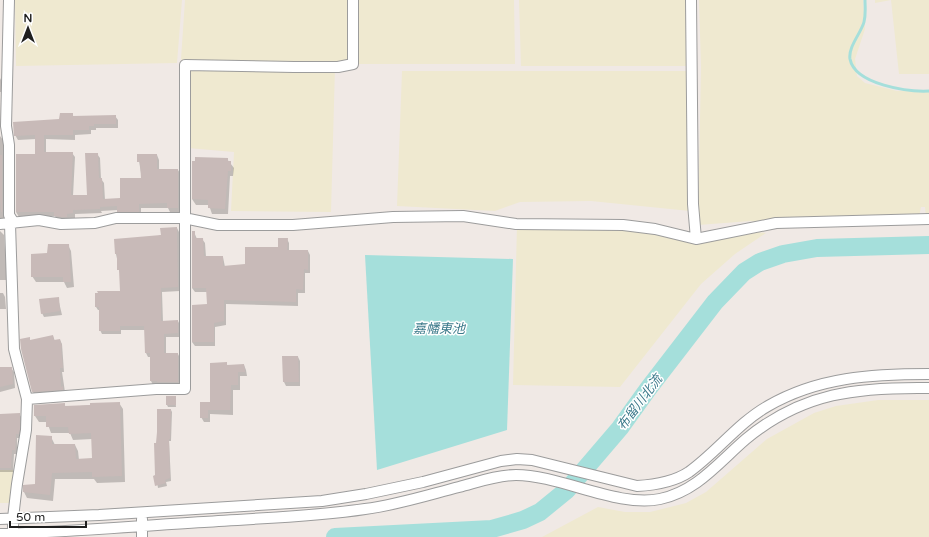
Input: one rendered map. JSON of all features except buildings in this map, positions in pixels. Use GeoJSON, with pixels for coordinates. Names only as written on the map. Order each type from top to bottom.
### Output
{"type":"FeatureCollection","features":[{"type":"Feature","properties":{"kind":"street"},"geometry":{"type":"LineString","coordinates":[[9,0],[6,126],[9,145],[8,224],[14,349],[27,399],[26,430],[16,484],[13,535]]}},
{"type":"Feature","properties":{"kind":"street"},"geometry":{"type":"LineString","coordinates":[[27,399],[149,390],[185,389],[185,65],[338,67],[353,64],[353,0]]}},
{"type":"Feature","properties":{"kind":"street"},"geometry":{"type":"LineString","coordinates":[[691,0],[693,204],[696,239]]}},
{"type":"Feature","properties":{"kind":"street"},"geometry":{"type":"LineString","coordinates":[[8,224],[39,220],[61,224],[95,223],[116,218],[184,218],[218,226],[293,226],[393,217],[463,216],[516,224],[623,225],[655,229],[696,239],[776,223],[929,219]]}},
{"type":"Feature","properties":{"kind":"street"},"geometry":{"type":"LineString","coordinates":[[0,519],[141,512],[336,499],[423,482],[485,465],[517,459],[532,460],[637,486],[652,485],[668,481],[688,472],[746,420],[767,407],[803,389],[851,377],[883,374],[929,374]]}},
{"type":"Feature","properties":{"kind":"street"},"geometry":{"type":"LineString","coordinates":[[0,534],[142,532],[366,509],[422,497],[486,480],[515,475],[552,480],[600,493],[637,500],[658,499],[687,490],[706,477],[745,440],[768,422],[804,404],[851,391],[891,388],[929,388]]}},
{"type":"Feature","properties":{"kind":"street"},"geometry":{"type":"LineString","coordinates":[[141,512],[142,532]]}},
{"type":"Feature","properties":{"kind":"shaded area"},"geometry":{"type":"Polygon","coordinates":[[[15,0],[182,0],[177,63],[16,66],[15,0]]]}},
{"type":"Feature","properties":{"kind":"shaded area"},"geometry":{"type":"Polygon","coordinates":[[[185,0],[348,0],[348,59],[345,62],[184,62],[181,59],[185,0]]]}},
{"type":"Feature","properties":{"kind":"shaded area"},"geometry":{"type":"Polygon","coordinates":[[[352,0],[514,0],[515,64],[353,64],[352,0]]]}},
{"type":"Feature","properties":{"kind":"shaded area"},"geometry":{"type":"Polygon","coordinates":[[[519,0],[692,0],[694,66],[521,66],[519,0]]]}},
{"type":"Feature","properties":{"kind":"shaded area"},"geometry":{"type":"Polygon","coordinates":[[[699,0],[863,0],[865,29],[855,59],[857,76],[865,83],[897,91],[929,90],[929,217],[926,217],[925,207],[921,207],[919,217],[779,227],[751,221],[698,225],[701,67],[699,0]]]}},
{"type":"Feature","properties":{"kind":"shaded area"},"geometry":{"type":"Polygon","coordinates":[[[875,0],[891,0],[875,3],[875,0]]]}},
{"type":"Feature","properties":{"kind":"shaded area"},"geometry":{"type":"Polygon","coordinates":[[[891,0],[929,0],[929,74],[899,74],[891,0]]]}},
{"type":"Feature","properties":{"kind":"shaded area"},"geometry":{"type":"Polygon","coordinates":[[[190,67],[335,67],[331,212],[231,211],[234,152],[188,148],[190,67]]]}},
{"type":"Feature","properties":{"kind":"shaded area"},"geometry":{"type":"Polygon","coordinates":[[[402,71],[694,71],[690,211],[591,201],[520,202],[495,211],[397,206],[402,71]]]}},
{"type":"Feature","properties":{"kind":"shaded area"},"geometry":{"type":"Polygon","coordinates":[[[517,225],[627,227],[691,240],[735,230],[766,233],[735,254],[701,284],[620,387],[513,385],[517,225]]]}},
{"type":"Feature","properties":{"kind":"shaded area"},"geometry":{"type":"Polygon","coordinates":[[[878,400],[929,400],[929,537],[542,537],[598,507],[625,512],[650,512],[686,503],[706,492],[767,439],[814,413],[836,406],[878,400]]]}},
{"type":"Feature","properties":{"kind":"shaded area"},"geometry":{"type":"Polygon","coordinates":[[[0,470],[16,470],[11,503],[0,503],[0,470]]]}},
{"type":"Feature","properties":{"kind":"water","name":"嘉幡東池"},"geometry":{"type":"Polygon","coordinates":[[[365,255],[513,259],[507,430],[377,470],[365,255]]]}},
{"type":"Feature","properties":{"kind":"waterway"},"geometry":{"type":"LineString","coordinates":[[865,0],[864,22],[850,54],[850,59],[854,68],[872,81],[884,85],[909,90],[929,91]]}},
{"type":"Feature","properties":{"kind":"waterway","name":"布留川北流"},"geometry":{"type":"LineString","coordinates":[[335,537],[492,529],[523,520],[540,512],[567,490],[620,428],[715,302],[744,272],[760,262],[783,254],[817,248],[929,245]]}}]}
